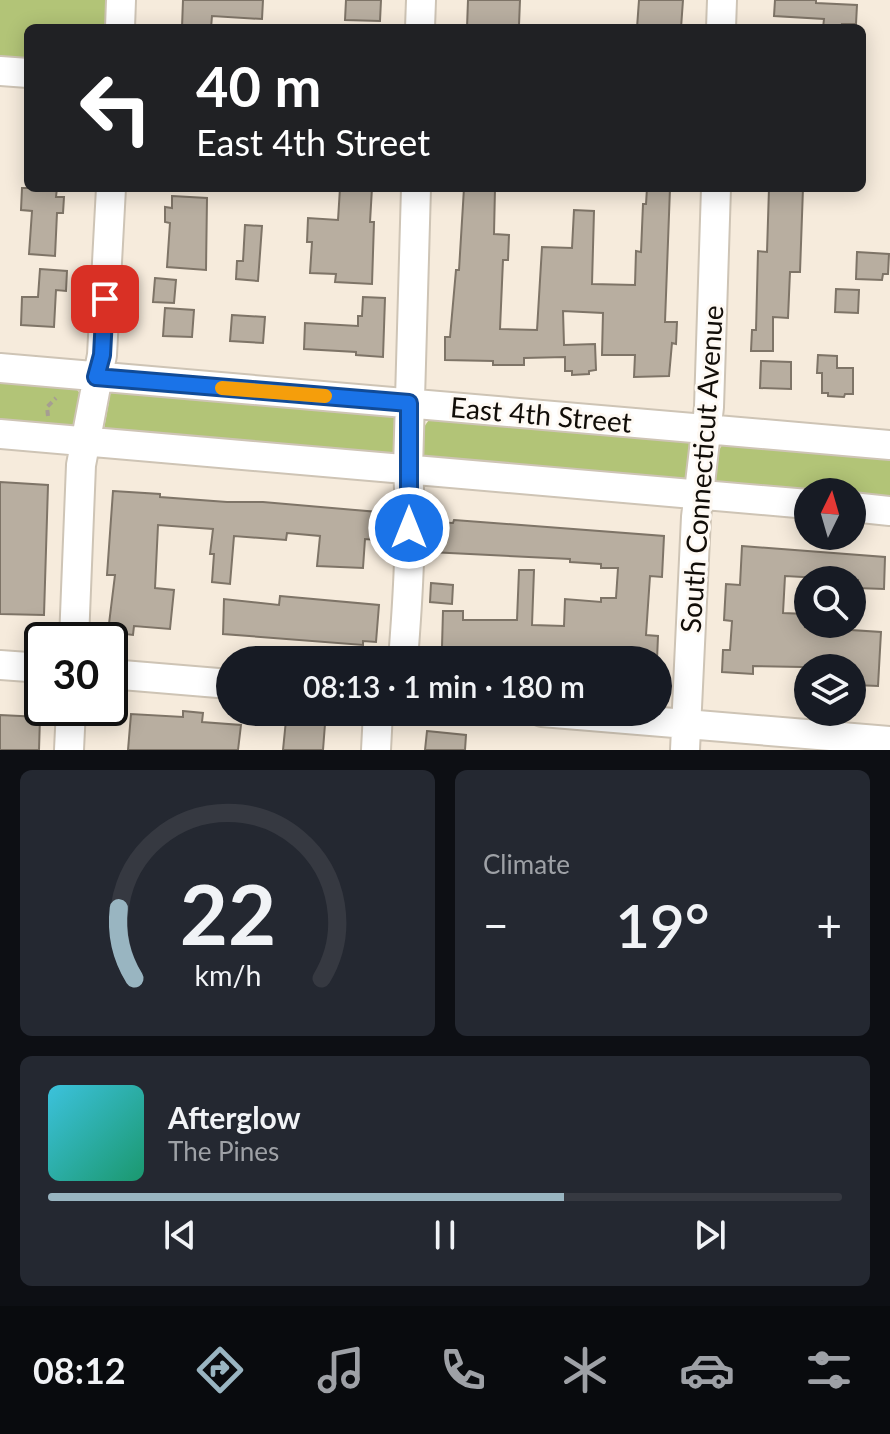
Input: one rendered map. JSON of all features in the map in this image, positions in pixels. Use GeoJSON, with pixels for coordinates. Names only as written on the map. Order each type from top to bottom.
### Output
{"type":"FeatureCollection","features":[{"type":"Feature","properties":{"kind":"street"},"geometry":{"type":"LineString","coordinates":[[120,24],[121,0]]}},
{"type":"Feature","properties":{"kind":"street"},"geometry":{"type":"LineString","coordinates":[[420,24],[421,0]]}},
{"type":"Feature","properties":{"kind":"street"},"geometry":{"type":"LineString","coordinates":[[721,24],[722,0]]}},
{"type":"Feature","properties":{"kind":"street"},"geometry":{"type":"LineString","coordinates":[[0,71],[24,73]]}},
{"type":"Feature","properties":{"kind":"street"},"geometry":{"type":"LineString","coordinates":[[75,622],[85,442],[102,355],[111,192]]}},
{"type":"Feature","properties":{"kind":"street"},"geometry":{"type":"LineString","coordinates":[[404,646],[409,546],[409,403],[416,192]]}},
{"type":"Feature","properties":{"kind":"street","name":"South Connecticut Avenue"},"geometry":{"type":"LineString","coordinates":[[686,738],[696,517],[706,429],[716,192]]}},
{"type":"Feature","properties":{"kind":"street","name":"East 4th Street"},"geometry":{"type":"LineString","coordinates":[[0,368],[890,445]]}},
{"type":"Feature","properties":{"kind":"street"},"geometry":{"type":"LineString","coordinates":[[0,434],[794,503]]}},
{"type":"Feature","properties":{"kind":"street"},"geometry":{"type":"LineString","coordinates":[[866,508],[890,511]]}},
{"type":"Feature","properties":{"kind":"street"},"geometry":{"type":"LineString","coordinates":[[0,665],[24,667]]}},
{"type":"Feature","properties":{"kind":"street"},"geometry":{"type":"LineString","coordinates":[[128,676],[216,683]]}},
{"type":"Feature","properties":{"kind":"street"},"geometry":{"type":"LineString","coordinates":[[69,750],[70,726]]}},
{"type":"Feature","properties":{"kind":"street"},"geometry":{"type":"LineString","coordinates":[[376,750],[377,726]]}},
{"type":"Feature","properties":{"kind":"street"},"geometry":{"type":"LineString","coordinates":[[620,726],[686,738],[890,741]]}},
{"type":"Feature","properties":{"kind":"path"},"geometry":{"type":"LineString","coordinates":[[54,421],[48,416],[47,407],[52,399],[59,397]]}},
{"type":"Feature","properties":{"kind":"green space"},"geometry":{"type":"Polygon","coordinates":[[[0,0],[110,0],[109,24],[24,24],[24,59],[0,57],[0,0]]]}},
{"type":"Feature","properties":{"kind":"green space"},"geometry":{"type":"Polygon","coordinates":[[[0,380],[75,388],[82,395],[79,422],[73,429],[0,425],[0,380]]]}},
{"type":"Feature","properties":{"kind":"green space"},"geometry":{"type":"Polygon","coordinates":[[[111,390],[395,415],[396,446],[393,455],[110,433],[104,429],[111,390]]]}},
{"type":"Feature","properties":{"kind":"green space"},"geometry":{"type":"Polygon","coordinates":[[[434,417],[685,439],[692,445],[688,481],[425,459],[421,448],[422,436],[426,424],[434,417]]]}},
{"type":"Feature","properties":{"kind":"green space"},"geometry":{"type":"Polygon","coordinates":[[[724,443],[890,456],[890,501],[866,499],[866,478],[794,478],[794,491],[717,483],[715,473],[719,451],[724,443]]]}},
{"type":"Feature","properties":{"kind":"building"},"geometry":{"type":"Polygon","coordinates":[[[183,0],[263,0],[262,19],[212,16],[211,24],[182,24],[183,0]]]}},
{"type":"Feature","properties":{"kind":"building"},"geometry":{"type":"Polygon","coordinates":[[[346,0],[381,0],[380,21],[345,20],[346,0]]]}},
{"type":"Feature","properties":{"kind":"building"},"geometry":{"type":"Polygon","coordinates":[[[468,0],[520,0],[519,24],[467,24],[468,0]]]}},
{"type":"Feature","properties":{"kind":"building"},"geometry":{"type":"Polygon","coordinates":[[[639,0],[683,0],[681,24],[637,24],[639,0]]]}},
{"type":"Feature","properties":{"kind":"building"},"geometry":{"type":"Polygon","coordinates":[[[775,0],[816,0],[816,3],[857,5],[856,24],[823,24],[824,19],[774,16],[775,0]]]}},
{"type":"Feature","properties":{"kind":"building"},"geometry":{"type":"Polygon","coordinates":[[[22,188],[24,192],[57,192],[56,197],[64,197],[63,213],[57,213],[55,256],[29,254],[32,211],[21,210],[22,188]]]}},
{"type":"Feature","properties":{"kind":"building"},"geometry":{"type":"Polygon","coordinates":[[[340,192],[372,192],[372,284],[335,282],[336,274],[310,273],[312,242],[307,242],[308,218],[338,220],[340,192]]]}},
{"type":"Feature","properties":{"kind":"building"},"geometry":{"type":"Polygon","coordinates":[[[464,192],[495,192],[494,234],[509,235],[508,260],[503,260],[500,329],[537,330],[542,247],[572,248],[574,210],[594,211],[592,284],[635,285],[636,251],[641,252],[643,204],[646,204],[647,192],[670,192],[665,322],[677,322],[669,376],[634,377],[635,355],[602,355],[603,313],[563,311],[564,345],[595,344],[596,370],[589,371],[589,374],[572,375],[572,371],[565,371],[565,357],[524,358],[524,365],[445,360],[445,337],[450,337],[456,270],[459,270],[464,192]]]}},
{"type":"Feature","properties":{"kind":"building"},"geometry":{"type":"Polygon","coordinates":[[[769,192],[803,192],[800,272],[790,272],[788,318],[773,317],[773,351],[751,351],[752,330],[756,330],[758,251],[767,252],[769,192]]]}},
{"type":"Feature","properties":{"kind":"building"},"geometry":{"type":"Polygon","coordinates":[[[172,196],[207,198],[206,270],[167,267],[170,223],[165,222],[165,207],[172,208],[172,196]]]}},
{"type":"Feature","properties":{"kind":"building"},"geometry":{"type":"Polygon","coordinates":[[[245,225],[262,226],[258,281],[236,279],[237,261],[243,261],[245,225]]]}},
{"type":"Feature","properties":{"kind":"building"},"geometry":{"type":"Polygon","coordinates":[[[857,252],[889,254],[888,274],[883,274],[882,280],[856,279],[857,252]]]}},
{"type":"Feature","properties":{"kind":"building"},"geometry":{"type":"Polygon","coordinates":[[[40,269],[67,271],[66,291],[56,290],[54,327],[21,325],[22,297],[38,297],[40,269]]]}},
{"type":"Feature","properties":{"kind":"building"},"geometry":{"type":"Polygon","coordinates":[[[155,278],[176,280],[174,303],[153,302],[155,278]]]}},
{"type":"Feature","properties":{"kind":"building"},"geometry":{"type":"Polygon","coordinates":[[[836,289],[859,290],[858,313],[835,312],[836,289]]]}},
{"type":"Feature","properties":{"kind":"building"},"geometry":{"type":"Polygon","coordinates":[[[363,297],[385,298],[383,357],[304,349],[305,323],[358,326],[363,297]]]}},
{"type":"Feature","properties":{"kind":"building"},"geometry":{"type":"Polygon","coordinates":[[[165,308],[194,310],[192,337],[163,336],[165,308]]]}},
{"type":"Feature","properties":{"kind":"building"},"geometry":{"type":"Polygon","coordinates":[[[232,315],[265,317],[263,343],[230,341],[232,315]]]}},
{"type":"Feature","properties":{"kind":"building"},"geometry":{"type":"Polygon","coordinates":[[[818,355],[837,356],[837,368],[853,368],[853,394],[845,394],[844,397],[822,393],[822,373],[817,373],[818,355]]]}},
{"type":"Feature","properties":{"kind":"building"},"geometry":{"type":"Polygon","coordinates":[[[761,361],[791,362],[791,389],[760,388],[761,361]]]}},
{"type":"Feature","properties":{"kind":"building"},"geometry":{"type":"Polygon","coordinates":[[[0,482],[48,485],[44,615],[0,614],[0,482]]]}},
{"type":"Feature","properties":{"kind":"building"},"geometry":{"type":"Polygon","coordinates":[[[113,491],[378,512],[376,540],[365,539],[363,568],[317,566],[320,536],[287,533],[286,540],[234,536],[230,584],[212,582],[214,554],[210,554],[213,529],[158,525],[155,588],[174,590],[170,629],[134,626],[133,635],[128,634],[128,622],[109,622],[115,575],[107,575],[113,491]]]}},
{"type":"Feature","properties":{"kind":"building"},"geometry":{"type":"Polygon","coordinates":[[[454,520],[664,536],[662,577],[650,576],[646,635],[658,636],[658,646],[442,646],[443,611],[463,611],[463,620],[517,620],[519,570],[534,570],[532,625],[564,626],[565,599],[601,602],[601,598],[616,598],[618,568],[601,568],[601,564],[570,562],[570,559],[430,552],[433,522],[453,523],[454,520]]]}},
{"type":"Feature","properties":{"kind":"building"},"geometry":{"type":"Polygon","coordinates":[[[742,546],[885,557],[884,589],[866,588],[866,566],[794,566],[794,576],[785,576],[783,613],[794,613],[794,638],[866,638],[866,631],[881,632],[878,686],[866,686],[866,654],[794,654],[794,667],[753,666],[753,674],[722,672],[723,650],[730,650],[732,621],[724,620],[726,584],[740,585],[742,546]]]}},
{"type":"Feature","properties":{"kind":"building"},"geometry":{"type":"Polygon","coordinates":[[[431,583],[453,585],[452,604],[430,602],[431,583]]]}},
{"type":"Feature","properties":{"kind":"building"},"geometry":{"type":"Polygon","coordinates":[[[280,596],[379,605],[376,642],[363,641],[363,645],[223,634],[224,599],[279,605],[280,596]]]}},
{"type":"Feature","properties":{"kind":"building"},"geometry":{"type":"Polygon","coordinates":[[[183,711],[203,713],[202,722],[216,723],[216,726],[241,726],[238,750],[128,750],[131,714],[183,717],[183,711]]]}},
{"type":"Feature","properties":{"kind":"building"},"geometry":{"type":"Polygon","coordinates":[[[0,715],[24,716],[24,726],[40,726],[39,750],[0,750],[0,715]]]}},
{"type":"Feature","properties":{"kind":"building"},"geometry":{"type":"Polygon","coordinates":[[[285,726],[325,726],[323,750],[283,750],[285,726]]]}},
{"type":"Feature","properties":{"kind":"building"},"geometry":{"type":"Polygon","coordinates":[[[427,731],[466,735],[465,750],[425,750],[427,731]]]}},
{"type":"Feature","properties":{"kind":"slow traffic"},"geometry":{"type":"LineString","coordinates":[[222,388],[325,396]]}},
{"type":"Feature","properties":{"kind":"route"},"geometry":{"type":"LineString","coordinates":[[105,299],[102,355],[96,377],[409,403],[409,528]]}}]}
